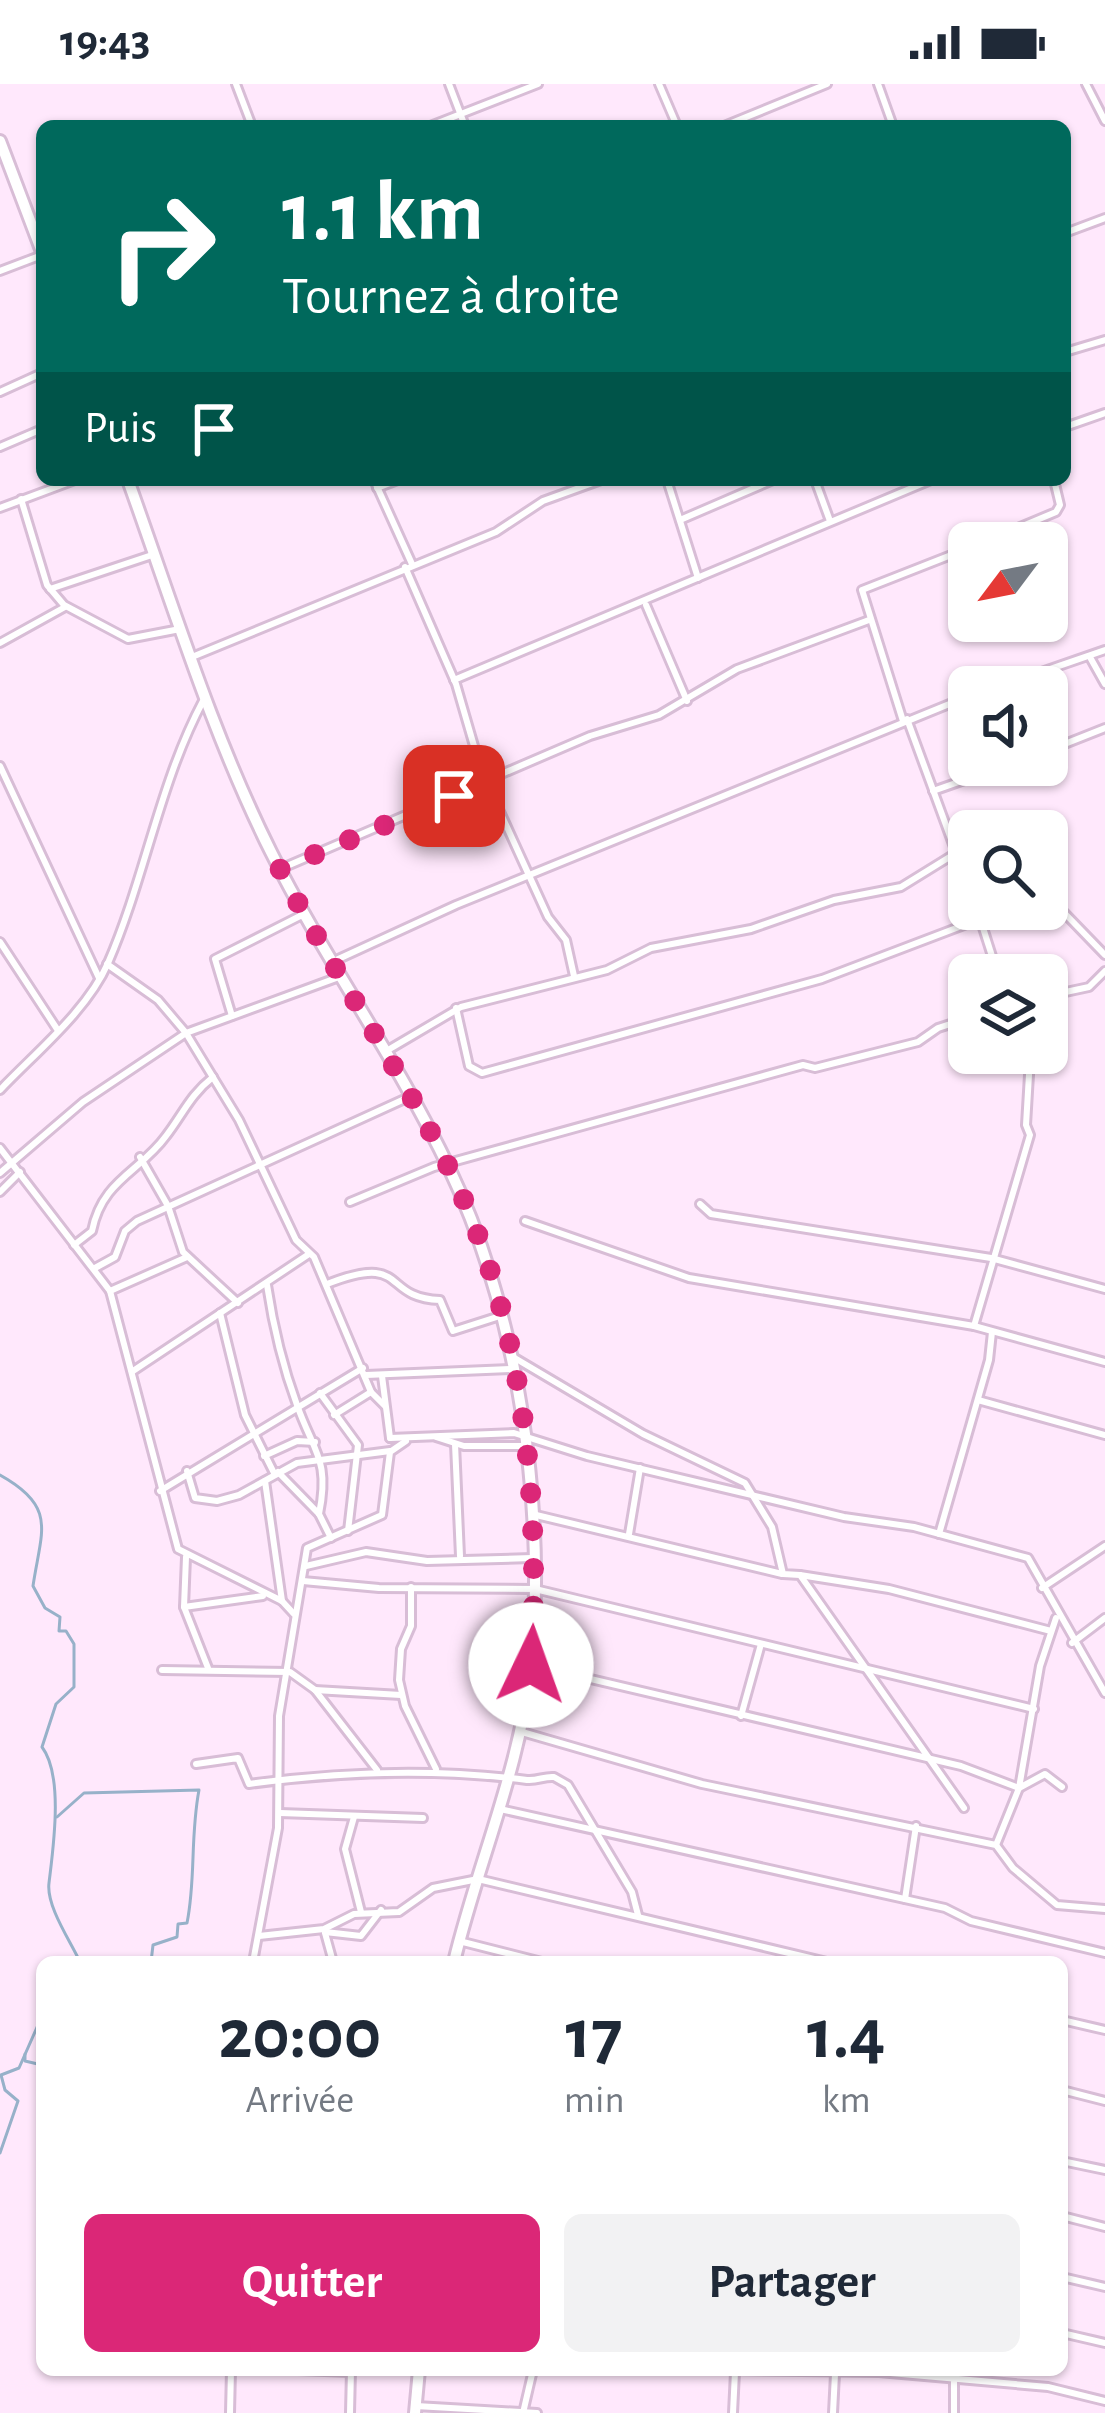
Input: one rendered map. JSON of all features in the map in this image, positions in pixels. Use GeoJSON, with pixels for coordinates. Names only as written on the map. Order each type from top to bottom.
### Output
{"type":"FeatureCollection","features":[{"type":"Feature","properties":{"kind":"street"},"geometry":{"type":"LineString","coordinates":[[449,84],[462,120]]}},
{"type":"Feature","properties":{"kind":"street"},"geometry":{"type":"LineString","coordinates":[[445,120],[538,84]]}},
{"type":"Feature","properties":{"kind":"street"},"geometry":{"type":"LineString","coordinates":[[659,84],[674,120]]}},
{"type":"Feature","properties":{"kind":"street"},"geometry":{"type":"LineString","coordinates":[[739,120],[827,84]]}},
{"type":"Feature","properties":{"kind":"street"},"geometry":{"type":"LineString","coordinates":[[878,84],[891,120]]}},
{"type":"Feature","properties":{"kind":"street"},"geometry":{"type":"LineString","coordinates":[[238,85],[250,120]]}},
{"type":"Feature","properties":{"kind":"street"},"geometry":{"type":"LineString","coordinates":[[1089,85],[1105,121]]}},
{"type":"Feature","properties":{"kind":"street"},"geometry":{"type":"LineString","coordinates":[[0,141],[36,239]]}},
{"type":"Feature","properties":{"kind":"street"},"geometry":{"type":"LineString","coordinates":[[1071,231],[1105,218]]}},
{"type":"Feature","properties":{"kind":"street"},"geometry":{"type":"LineString","coordinates":[[0,271],[36,256]]}},
{"type":"Feature","properties":{"kind":"street"},"geometry":{"type":"LineString","coordinates":[[1071,350],[1105,340]]}},
{"type":"Feature","properties":{"kind":"street"},"geometry":{"type":"LineString","coordinates":[[0,392],[36,376]]}},
{"type":"Feature","properties":{"kind":"street"},"geometry":{"type":"LineString","coordinates":[[1071,425],[1105,413]]}},
{"type":"Feature","properties":{"kind":"street"},"geometry":{"type":"LineString","coordinates":[[0,447],[36,432]]}},
{"type":"Feature","properties":{"kind":"street"},"geometry":{"type":"LineString","coordinates":[[0,508],[58,486]]}},
{"type":"Feature","properties":{"kind":"street"},"geometry":{"type":"LineString","coordinates":[[130,486],[206,695],[280,869],[447,1163],[478,1233],[514,1363],[535,1589],[531,1665],[510,1776],[455,1956]]}},
{"type":"Feature","properties":{"kind":"street"},"geometry":{"type":"LineString","coordinates":[[377,486],[454,680],[464,727],[548,916],[566,940],[574,976]]}},
{"type":"Feature","properties":{"kind":"street"},"geometry":{"type":"LineString","coordinates":[[192,657],[496,532],[543,501],[584,486]]}},
{"type":"Feature","properties":{"kind":"street"},"geometry":{"type":"LineString","coordinates":[[669,486],[698,578]]}},
{"type":"Feature","properties":{"kind":"street"},"geometry":{"type":"LineString","coordinates":[[680,520],[759,486]]}},
{"type":"Feature","properties":{"kind":"street"},"geometry":{"type":"LineString","coordinates":[[817,486],[830,521]]}},
{"type":"Feature","properties":{"kind":"street"},"geometry":{"type":"LineString","coordinates":[[454,680],[916,486]]}},
{"type":"Feature","properties":{"kind":"street"},"geometry":{"type":"LineString","coordinates":[[1032,522],[1056,512],[1060,505],[1055,486]]}},
{"type":"Feature","properties":{"kind":"street"},"geometry":{"type":"LineString","coordinates":[[21,499],[49,589],[66,606],[128,639],[181,628]]}},
{"type":"Feature","properties":{"kind":"street"},"geometry":{"type":"LineString","coordinates":[[49,589],[155,554]]}},
{"type":"Feature","properties":{"kind":"street"},"geometry":{"type":"LineString","coordinates":[[948,556],[869,585],[862,598],[948,831]]}},
{"type":"Feature","properties":{"kind":"street"},"geometry":{"type":"LineString","coordinates":[[646,603],[687,701]]}},
{"type":"Feature","properties":{"kind":"street"},"geometry":{"type":"LineString","coordinates":[[0,643],[66,606]]}},
{"type":"Feature","properties":{"kind":"street"},"geometry":{"type":"LineString","coordinates":[[280,869],[590,736],[687,701],[737,669],[869,620]]}},
{"type":"Feature","properties":{"kind":"street"},"geometry":{"type":"LineString","coordinates":[[1068,666],[1105,650]]}},
{"type":"Feature","properties":{"kind":"street"},"geometry":{"type":"LineString","coordinates":[[1091,659],[1105,684]]}},
{"type":"Feature","properties":{"kind":"street"},"geometry":{"type":"LineString","coordinates":[[0,1090],[57,1029],[107,964],[160,802],[206,695]]}},
{"type":"Feature","properties":{"kind":"street"},"geometry":{"type":"LineString","coordinates":[[334,961],[948,704]]}},
{"type":"Feature","properties":{"kind":"street"},"geometry":{"type":"LineString","coordinates":[[1068,743],[1105,728]]}},
{"type":"Feature","properties":{"kind":"street"},"geometry":{"type":"LineString","coordinates":[[0,766],[99,978]]}},
{"type":"Feature","properties":{"kind":"street"},"geometry":{"type":"LineString","coordinates":[[933,791],[948,786]]}},
{"type":"Feature","properties":{"kind":"street"},"geometry":{"type":"LineString","coordinates":[[385,1052],[456,1008],[608,970],[650,948],[751,929],[834,900],[901,886],[948,858]]}},
{"type":"Feature","properties":{"kind":"street"},"geometry":{"type":"LineString","coordinates":[[232,1016],[215,959],[304,914]]}},
{"type":"Feature","properties":{"kind":"street"},"geometry":{"type":"LineString","coordinates":[[1068,917],[1105,955]]}},
{"type":"Feature","properties":{"kind":"street"},"geometry":{"type":"LineString","coordinates":[[456,1008],[469,1066],[482,1073],[822,980],[952,930]]}},
{"type":"Feature","properties":{"kind":"street"},"geometry":{"type":"LineString","coordinates":[[0,942],[57,1029]]}},
{"type":"Feature","properties":{"kind":"street"},"geometry":{"type":"LineString","coordinates":[[107,964],[158,1000],[186,1033],[260,1164],[296,1240],[327,1284],[371,1392],[385,1406]]}},
{"type":"Feature","properties":{"kind":"street"},"geometry":{"type":"LineString","coordinates":[[1068,992],[1089,987],[1105,971]]}},
{"type":"Feature","properties":{"kind":"street"},"geometry":{"type":"LineString","coordinates":[[0,1173],[68,1113],[186,1033],[343,976]]}},
{"type":"Feature","properties":{"kind":"street"},"geometry":{"type":"LineString","coordinates":[[350,1202],[447,1163],[802,1065],[815,1068],[918,1042],[948,1025]]}},
{"type":"Feature","properties":{"kind":"street"},"geometry":{"type":"LineString","coordinates":[[974,1326],[1030,1135],[1025,1125],[1029,1074]]}},
{"type":"Feature","properties":{"kind":"street"},"geometry":{"type":"LineString","coordinates":[[74,1245],[92,1231],[95,1212],[140,1157],[166,1137],[186,1101],[213,1077]]}},
{"type":"Feature","properties":{"kind":"street"},"geometry":{"type":"LineString","coordinates":[[95,1268],[115,1257],[131,1225],[409,1096]]}},
{"type":"Feature","properties":{"kind":"street"},"geometry":{"type":"LineString","coordinates":[[0,1148],[110,1291],[173,1541],[186,1557],[236,1576],[265,1596],[282,1601],[295,1616]]}},
{"type":"Feature","properties":{"kind":"street"},"geometry":{"type":"LineString","coordinates":[[140,1157],[168,1206],[187,1257],[238,1303]]}},
{"type":"Feature","properties":{"kind":"street"},"geometry":{"type":"LineString","coordinates":[[0,1192],[20,1172]]}},
{"type":"Feature","properties":{"kind":"street"},"geometry":{"type":"LineString","coordinates":[[700,1204],[711,1214],[993,1259],[1105,1289]]}},
{"type":"Feature","properties":{"kind":"street"},"geometry":{"type":"LineString","coordinates":[[526,1221],[689,1278],[974,1326],[1105,1362]]}},
{"type":"Feature","properties":{"kind":"street"},"geometry":{"type":"LineString","coordinates":[[133,1371],[310,1254]]}},
{"type":"Feature","properties":{"kind":"street"},"geometry":{"type":"LineString","coordinates":[[110,1291],[187,1257]]}},
{"type":"Feature","properties":{"kind":"street"},"geometry":{"type":"LineString","coordinates":[[327,1284],[365,1270],[382,1271],[420,1300],[440,1300],[453,1330],[503,1315]]}},
{"type":"Feature","properties":{"kind":"street"},"geometry":{"type":"LineString","coordinates":[[266,1285],[297,1406],[322,1457],[326,1486],[319,1514]]}},
{"type":"Feature","properties":{"kind":"street"},"geometry":{"type":"LineString","coordinates":[[220,1313],[251,1433],[276,1473],[319,1514],[331,1538]]}},
{"type":"Feature","properties":{"kind":"street"},"geometry":{"type":"LineString","coordinates":[[939,1534],[979,1400],[992,1332]]}},
{"type":"Feature","properties":{"kind":"street"},"geometry":{"type":"LineString","coordinates":[[160,1491],[320,1392],[364,1371],[382,1376],[514,1363],[745,1483],[757,1496],[783,1559],[783,1574]]}},
{"type":"Feature","properties":{"kind":"street"},"geometry":{"type":"LineString","coordinates":[[254,1956],[280,1813],[279,1716],[290,1672],[307,1548],[375,1520],[387,1506],[390,1438],[382,1376]]}},
{"type":"Feature","properties":{"kind":"street"},"geometry":{"type":"LineString","coordinates":[[320,1392],[357,1442],[348,1531]]}},
{"type":"Feature","properties":{"kind":"street"},"geometry":{"type":"LineString","coordinates":[[334,1414],[371,1392]]}},
{"type":"Feature","properties":{"kind":"street"},"geometry":{"type":"LineString","coordinates":[[979,1400],[1105,1435]]}},
{"type":"Feature","properties":{"kind":"street"},"geometry":{"type":"LineString","coordinates":[[432,1436],[455,1444],[523,1440]]}},
{"type":"Feature","properties":{"kind":"street"},"geometry":{"type":"LineString","coordinates":[[390,1438],[523,1440],[1028,1558],[1057,1617],[1102,1681],[1105,1693]]}},
{"type":"Feature","properties":{"kind":"street"},"geometry":{"type":"LineString","coordinates":[[187,1471],[192,1494],[207,1502],[239,1495],[276,1473],[322,1457],[390,1452],[410,1438]]}},
{"type":"Feature","properties":{"kind":"street"},"geometry":{"type":"LineString","coordinates":[[264,1456],[297,1441],[314,1442]]}},
{"type":"Feature","properties":{"kind":"street"},"geometry":{"type":"LineString","coordinates":[[455,1444],[460,1556]]}},
{"type":"Feature","properties":{"kind":"street"},"geometry":{"type":"LineString","coordinates":[[629,1534],[640,1468]]}},
{"type":"Feature","properties":{"kind":"street"},"geometry":{"type":"LineString","coordinates":[[265,1481],[282,1601]]}},
{"type":"Feature","properties":{"kind":"street"},"geometry":{"type":"LineString","coordinates":[[529,1514],[783,1574],[889,1588],[1051,1631]]}},
{"type":"Feature","properties":{"kind":"street"},"geometry":{"type":"LineString","coordinates":[[1042,1588],[1105,1546]]}},
{"type":"Feature","properties":{"kind":"street"},"geometry":{"type":"LineString","coordinates":[[306,1567],[366,1552],[428,1561],[460,1556],[532,1558]]}},
{"type":"Feature","properties":{"kind":"street"},"geometry":{"type":"LineString","coordinates":[[186,1557],[184,1607],[209,1670]]}},
{"type":"Feature","properties":{"kind":"street"},"geometry":{"type":"LineString","coordinates":[[800,1575],[964,1808]]}},
{"type":"Feature","properties":{"kind":"street"},"geometry":{"type":"LineString","coordinates":[[303,1581],[535,1589],[1034,1709]]}},
{"type":"Feature","properties":{"kind":"street"},"geometry":{"type":"LineString","coordinates":[[411,1587],[401,1695],[436,1769]]}},
{"type":"Feature","properties":{"kind":"street"},"geometry":{"type":"LineString","coordinates":[[184,1607],[265,1596]]}},
{"type":"Feature","properties":{"kind":"street"},"geometry":{"type":"LineString","coordinates":[[996,1846],[1019,1788],[1057,1617]]}},
{"type":"Feature","properties":{"kind":"street"},"geometry":{"type":"LineString","coordinates":[[1072,1643],[1105,1618]]}},
{"type":"Feature","properties":{"kind":"street"},"geometry":{"type":"LineString","coordinates":[[742,1716],[762,1643]]}},
{"type":"Feature","properties":{"kind":"street"},"geometry":{"type":"LineString","coordinates":[[531,1665],[932,1759],[1019,1788],[1045,1774],[1062,1787]]}},
{"type":"Feature","properties":{"kind":"street"},"geometry":{"type":"LineString","coordinates":[[162,1670],[290,1672],[315,1690],[372,1771]]}},
{"type":"Feature","properties":{"kind":"street"},"geometry":{"type":"LineString","coordinates":[[315,1690],[401,1695]]}},
{"type":"Feature","properties":{"kind":"street"},"geometry":{"type":"LineString","coordinates":[[519,1731],[702,1784],[996,1846],[1057,1905],[1105,1909]]}},
{"type":"Feature","properties":{"kind":"street"},"geometry":{"type":"LineString","coordinates":[[196,1764],[238,1758],[246,1783],[436,1769],[563,1780],[632,1892],[638,1915]]}},
{"type":"Feature","properties":{"kind":"street"},"geometry":{"type":"LineString","coordinates":[[500,1809],[905,1899],[1105,1953]]}},
{"type":"Feature","properties":{"kind":"street"},"geometry":{"type":"LineString","coordinates":[[280,1813],[423,1818]]}},
{"type":"Feature","properties":{"kind":"street"},"geometry":{"type":"LineString","coordinates":[[354,1817],[344,1849],[361,1912]]}},
{"type":"Feature","properties":{"kind":"street"},"geometry":{"type":"LineString","coordinates":[[905,1899],[916,1826]]}},
{"type":"Feature","properties":{"kind":"street"},"geometry":{"type":"LineString","coordinates":[[324,1930],[361,1912],[399,1912],[433,1888],[478,1879],[803,1956]]}},
{"type":"Feature","properties":{"kind":"street"},"geometry":{"type":"LineString","coordinates":[[259,1936],[324,1930],[361,1936],[381,1910]]}},
{"type":"Feature","properties":{"kind":"street"},"geometry":{"type":"LineString","coordinates":[[324,1930],[331,1956]]}},
{"type":"Feature","properties":{"kind":"street"},"geometry":{"type":"LineString","coordinates":[[459,1941],[518,1956]]}},
{"type":"Feature","properties":{"kind":"street"},"geometry":{"type":"LineString","coordinates":[[1068,2021],[1105,2030]]}},
{"type":"Feature","properties":{"kind":"street"},"geometry":{"type":"LineString","coordinates":[[1068,2092],[1105,2101]]}},
{"type":"Feature","properties":{"kind":"street"},"geometry":{"type":"LineString","coordinates":[[1068,2162],[1105,2170]]}},
{"type":"Feature","properties":{"kind":"street"},"geometry":{"type":"LineString","coordinates":[[1068,2218],[1105,2227]]}},
{"type":"Feature","properties":{"kind":"street"},"geometry":{"type":"LineString","coordinates":[[1068,2278],[1105,2287]]}},
{"type":"Feature","properties":{"kind":"street"},"geometry":{"type":"LineString","coordinates":[[1068,2334],[1105,2342]]}},
{"type":"Feature","properties":{"kind":"street"},"geometry":{"type":"LineString","coordinates":[[230,2413],[231,2376]]}},
{"type":"Feature","properties":{"kind":"street"},"geometry":{"type":"LineString","coordinates":[[350,2413],[351,2376]]}},
{"type":"Feature","properties":{"kind":"street"},"geometry":{"type":"LineString","coordinates":[[418,2376],[415,2410],[536,2413]]}},
{"type":"Feature","properties":{"kind":"street"},"geometry":{"type":"LineString","coordinates":[[523,2413],[532,2376]]}},
{"type":"Feature","properties":{"kind":"street"},"geometry":{"type":"LineString","coordinates":[[733,2376],[733,2413]]}},
{"type":"Feature","properties":{"kind":"street"},"geometry":{"type":"LineString","coordinates":[[833,2413],[835,2376]]}},
{"type":"Feature","properties":{"kind":"street"},"geometry":{"type":"LineString","coordinates":[[889,2376],[1048,2386],[1105,2401]]}},
{"type":"Feature","properties":{"kind":"street"},"geometry":{"type":"LineString","coordinates":[[954,2382],[954,2413]]}},
{"type":"Feature","properties":{"kind":"waterway"},"geometry":{"type":"LineString","coordinates":[[0,1475],[31,1498],[38,1510],[41,1535],[33,1586],[45,1608],[60,1617],[59,1631],[66,1631],[74,1644],[74,1687],[56,1704],[42,1747],[55,1794],[49,1892],[77,1956]]}},
{"type":"Feature","properties":{"kind":"waterway"},"geometry":{"type":"LineString","coordinates":[[57,1817],[84,1793],[199,1790],[187,1923],[178,1924],[177,1937],[153,1945],[152,1956]]}},
{"type":"Feature","properties":{"kind":"waterway"},"geometry":{"type":"LineString","coordinates":[[0,2153],[18,2101],[5,2090],[1,2075],[19,2068],[36,2030]]}},
{"type":"Feature","properties":{"kind":"waterway"},"geometry":{"type":"LineString","coordinates":[[25,2054],[25,2061],[36,2064]]}},
{"type":"Feature","properties":{"kind":"route"},"geometry":{"type":"LineString","coordinates":[[454,796],[280,869],[447,1163],[495,1283],[515,1369],[524,1446],[535,1589],[531,1665]]}}]}
